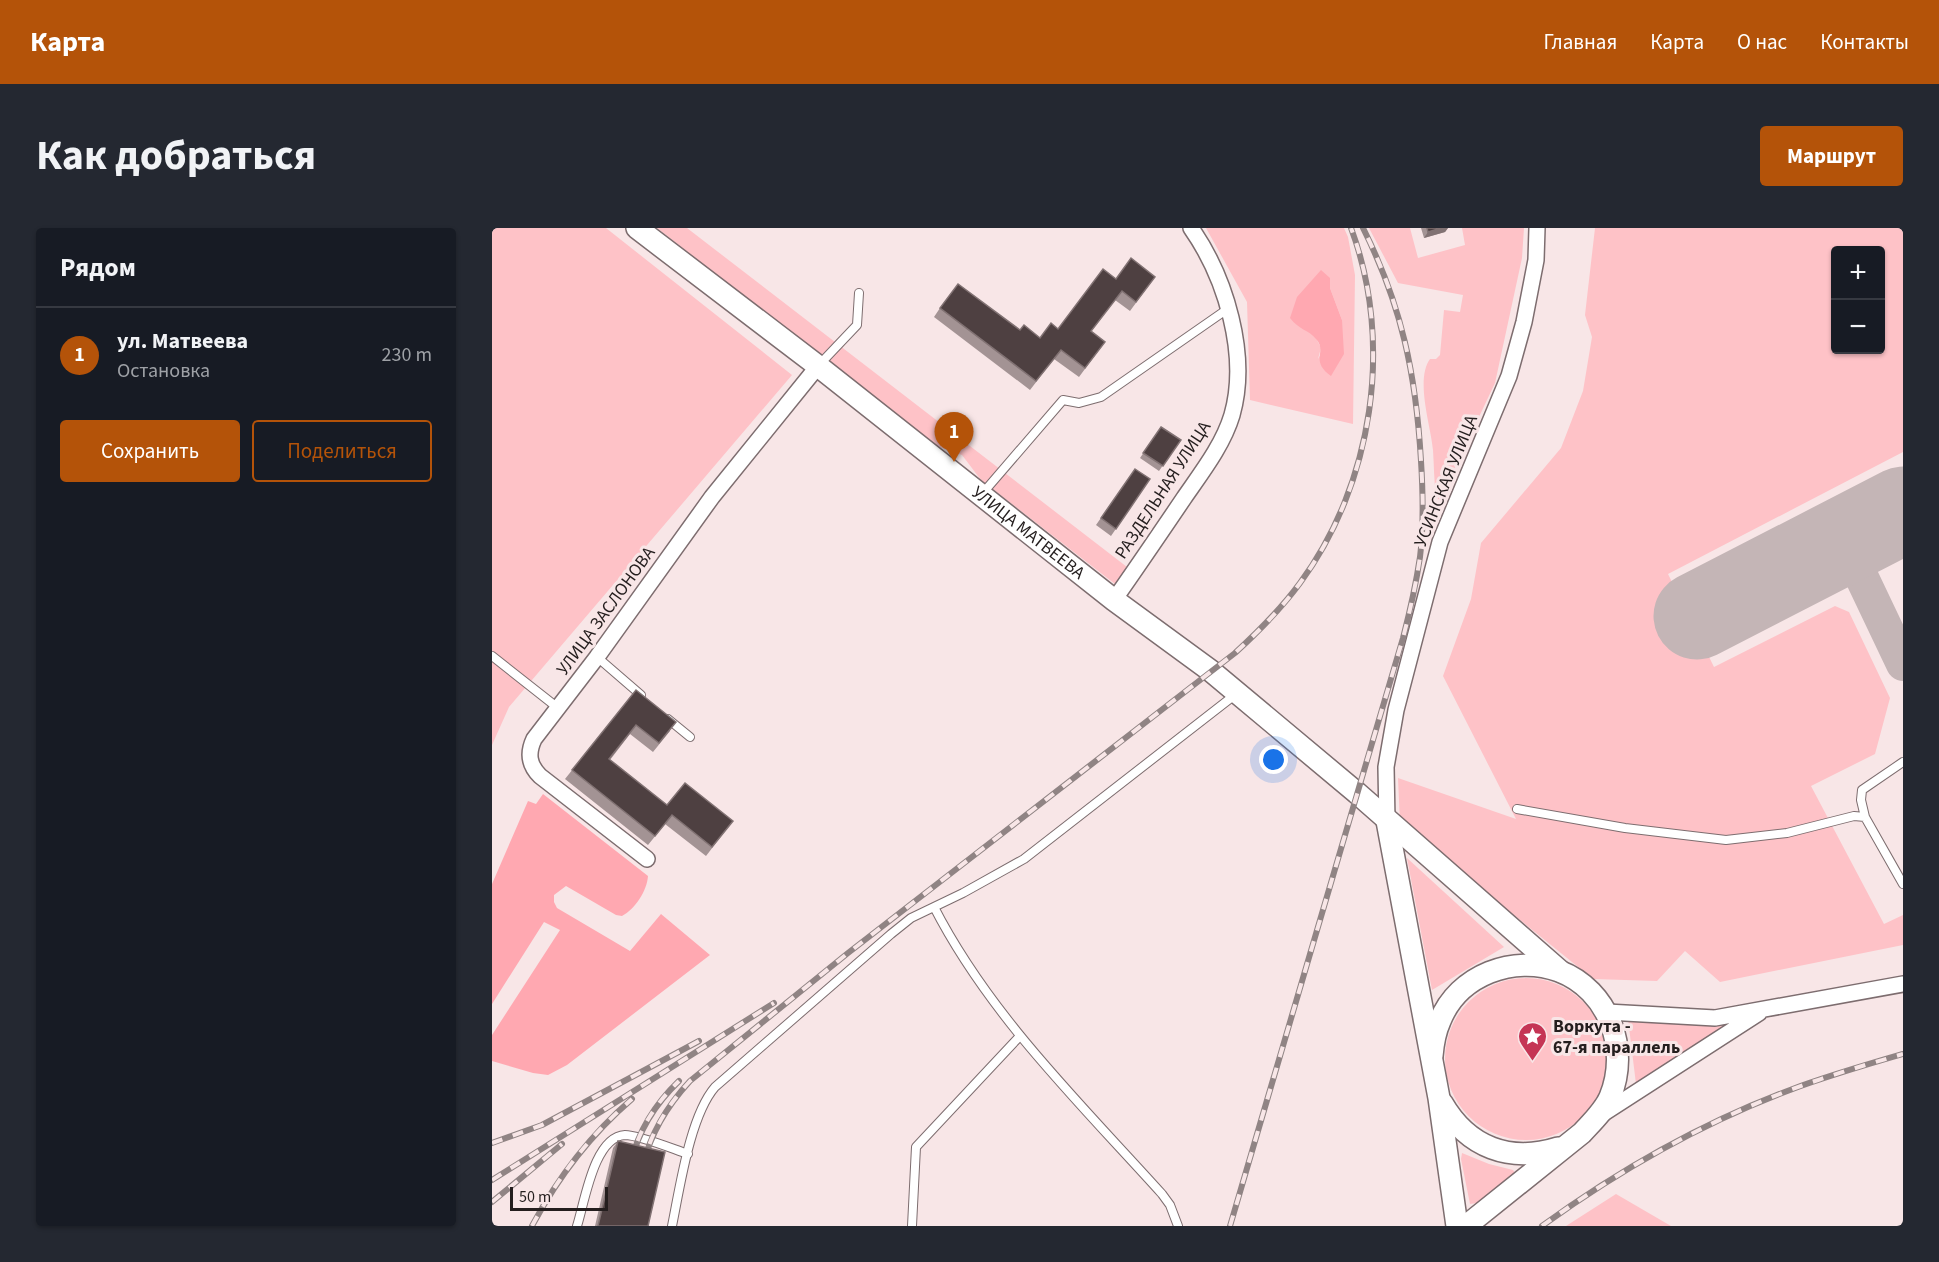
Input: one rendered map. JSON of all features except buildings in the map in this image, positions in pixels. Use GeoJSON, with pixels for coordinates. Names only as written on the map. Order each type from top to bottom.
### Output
{"type":"FeatureCollection","features":[{"type":"Feature","properties":{"kind":"street","name":"УЛИЦА МАТВЕЕВА"},"geometry":{"type":"LineString","coordinates":[[637,228],[818,366],[1114,600],[1211,671],[1388,820],[1560,971]]}},
{"type":"Feature","properties":{"kind":"street","name":"РАЗДЕЛЬНАЯ УЛИЦА"},"geometry":{"type":"LineString","coordinates":[[1114,600],[1222,441],[1232,415],[1238,366],[1228,308],[1212,264],[1191,228]]}},
{"type":"Feature","properties":{"kind":"street","name":"УСИНСКАЯ УЛИЦА"},"geometry":{"type":"LineString","coordinates":[[1388,820],[1386,767],[1396,710],[1440,542],[1509,376],[1524,322],[1536,260],[1537,228]]}},
{"type":"Feature","properties":{"kind":"street","name":"УЛИЦА ЗАСЛОНОВА"},"geometry":{"type":"LineString","coordinates":[[648,859],[540,777],[532,768],[530,748],[534,739],[597,657],[712,497],[818,366]]}},
{"type":"Feature","properties":{"kind":"street"},"geometry":{"type":"LineString","coordinates":[[1388,820],[1432,1056],[1457,1226]]}},
{"type":"Feature","properties":{"kind":"street"},"geometry":{"type":"LineString","coordinates":[[1432,1056],[1434,1038],[1440,1019],[1465,986],[1482,975],[1500,968],[1521,964],[1560,971],[1579,981],[1596,998],[1607,1012],[1616,1036],[1619,1057],[1616,1079],[1609,1099],[1597,1118]]}},
{"type":"Feature","properties":{"kind":"street"},"geometry":{"type":"LineString","coordinates":[[1607,1012],[1715,1018],[1903,984]]}},
{"type":"Feature","properties":{"kind":"street"},"geometry":{"type":"LineString","coordinates":[[1466,1226],[1597,1118],[1764,1009]]}},
{"type":"Feature","properties":{"kind":"street"},"geometry":{"type":"LineString","coordinates":[[1439,1098],[1456,1125],[1481,1144],[1496,1150],[1526,1155],[1545,1153],[1562,1147]]}},
{"type":"Feature","properties":{"kind":"lane"},"geometry":{"type":"LineString","coordinates":[[818,366],[857,326],[859,293]]}},
{"type":"Feature","properties":{"kind":"lane"},"geometry":{"type":"LineString","coordinates":[[981,495],[1063,400],[1079,403],[1101,398],[1228,308]]}},
{"type":"Feature","properties":{"kind":"lane"},"geometry":{"type":"LineString","coordinates":[[492,656],[558,708]]}},
{"type":"Feature","properties":{"kind":"lane"},"geometry":{"type":"LineString","coordinates":[[597,657],[647,701]]}},
{"type":"Feature","properties":{"kind":"lane"},"geometry":{"type":"LineString","coordinates":[[672,1226],[688,1154],[702,1106],[715,1087],[891,933],[911,918],[1002,872],[1050,841],[1237,693]]}},
{"type":"Feature","properties":{"kind":"lane"},"geometry":{"type":"LineString","coordinates":[[664,715],[690,737]]}},
{"type":"Feature","properties":{"kind":"lane"},"geometry":{"type":"LineString","coordinates":[[1903,762],[1862,790],[1861,800],[1865,818],[1903,884]]}},
{"type":"Feature","properties":{"kind":"lane"},"geometry":{"type":"LineString","coordinates":[[1517,809],[1625,828],[1726,840],[1787,833],[1854,816],[1865,818]]}},
{"type":"Feature","properties":{"kind":"lane"},"geometry":{"type":"LineString","coordinates":[[934,907],[968,967],[1020,1036],[1162,1194],[1170,1205],[1178,1226]]}},
{"type":"Feature","properties":{"kind":"lane"},"geometry":{"type":"LineString","coordinates":[[912,1226],[916,1147],[1020,1036]]}},
{"type":"Feature","properties":{"kind":"lane"},"geometry":{"type":"LineString","coordinates":[[577,1226],[597,1159],[603,1148],[612,1140],[628,1135],[688,1154]]}},
{"type":"Feature","properties":{"kind":"shaded area"},"geometry":{"type":"Polygon","coordinates":[[[492,228],[606,228],[792,375],[509,707],[492,745],[492,228]]]}},
{"type":"Feature","properties":{"kind":"shaded area"},"geometry":{"type":"Polygon","coordinates":[[[657,228],[687,228],[1127,567],[1115,584],[981,480],[962,455],[934,445],[657,228]]]}},
{"type":"Feature","properties":{"kind":"shaded area"},"geometry":{"type":"Polygon","coordinates":[[[1206,228],[1344,228],[1348,237],[1355,275],[1353,424],[1250,400],[1247,302],[1206,228]],[[1330,278],[1316,338],[1321,348],[1318,359],[1342,320],[1330,288],[1330,278]]]}},
{"type":"Feature","properties":{"kind":"shaded area"},"geometry":{"type":"Polygon","coordinates":[[[1369,228],[1410,228],[1418,258],[1465,245],[1462,228],[1524,228],[1522,258],[1495,383],[1453,472],[1442,502],[1436,497],[1424,379],[1430,359],[1436,359],[1440,355],[1444,310],[1460,312],[1463,295],[1398,283],[1369,228]]]}},
{"type":"Feature","properties":{"kind":"shaded area"},"geometry":{"type":"Polygon","coordinates":[[[1595,228],[1903,228],[1903,452],[1668,574],[1714,667],[1835,606],[1849,612],[1890,698],[1875,754],[1811,786],[1884,924],[1903,915],[1903,945],[1720,982],[1685,951],[1657,981],[1593,979],[1400,823],[1398,778],[1516,819],[1443,676],[1471,599],[1481,543],[1561,448],[1583,391],[1592,337],[1585,315],[1595,228]]]}},
{"type":"Feature","properties":{"kind":"shaded area"},"geometry":{"type":"Polygon","coordinates":[[[1321,270],[1330,278],[1330,288],[1342,320],[1344,354],[1331,376],[1321,365],[1320,348],[1316,339],[1290,318],[1297,297],[1321,270]]]}},
{"type":"Feature","properties":{"kind":"shaded area"},"geometry":{"type":"Polygon","coordinates":[[[543,794],[648,876],[640,899],[622,916],[616,915],[566,886],[554,895],[557,908],[630,951],[661,914],[710,955],[567,1065],[548,1075],[492,1061],[492,1035],[560,930],[544,922],[492,1004],[492,884],[528,801],[536,804],[543,794]]]}},
{"type":"Feature","properties":{"kind":"shaded area"},"geometry":{"type":"Polygon","coordinates":[[[1407,858],[1504,947],[1432,990],[1407,858]]]}},
{"type":"Feature","properties":{"kind":"shaded area"},"geometry":{"type":"Polygon","coordinates":[[[1526,978],[1542,979],[1557,984],[1583,1002],[1601,1028],[1606,1043],[1606,1075],[1601,1090],[1583,1116],[1557,1134],[1542,1139],[1526,1140],[1510,1139],[1495,1134],[1469,1116],[1451,1090],[1446,1075],[1445,1059],[1446,1043],[1451,1028],[1469,1002],[1495,984],[1510,979],[1526,978]]]}},
{"type":"Feature","properties":{"kind":"shaded area"},"geometry":{"type":"Polygon","coordinates":[[[1628,1019],[1726,1025],[1636,1084],[1628,1019]]]}},
{"type":"Feature","properties":{"kind":"shaded area"},"geometry":{"type":"Polygon","coordinates":[[[1462,1153],[1489,1164],[1513,1170],[1516,1174],[1477,1203],[1470,1204],[1461,1159],[1462,1153]]]}},
{"type":"Feature","properties":{"kind":"shaded area"},"geometry":{"type":"Polygon","coordinates":[[[1616,1194],[1671,1226],[1566,1226],[1616,1194]]]}},
{"type":"Feature","properties":{"kind":"taxiway"},"geometry":{"type":"LineString","coordinates":[[1844,540],[1903,664]]}},
{"type":"Feature","properties":{"kind":"runway"},"geometry":{"type":"LineString","coordinates":[[1697,616],[1903,510]]}},
{"type":"Feature","properties":{"kind":"railway"},"geometry":{"type":"LineString","coordinates":[[643,1165],[650,1141],[661,1120],[690,1081],[848,953],[1235,653],[1269,620],[1300,583],[1325,544],[1345,502],[1360,457],[1369,412],[1373,365],[1371,318],[1364,272],[1351,228]]}},
{"type":"Feature","properties":{"kind":"railway"},"geometry":{"type":"LineString","coordinates":[[1230,1226],[1403,638],[1420,557],[1423,521],[1422,473],[1411,370],[1388,285],[1363,228]]}},
{"type":"Feature","properties":{"kind":"railway"},"geometry":{"type":"LineString","coordinates":[[492,1180],[774,1003]]}},
{"type":"Feature","properties":{"kind":"railway"},"geometry":{"type":"LineString","coordinates":[[492,1143],[542,1125],[699,1041]]}},
{"type":"Feature","properties":{"kind":"railway"},"geometry":{"type":"LineString","coordinates":[[1542,1226],[1600,1186],[1725,1117],[1804,1085],[1903,1054]]}},
{"type":"Feature","properties":{"kind":"railway"},"geometry":{"type":"LineString","coordinates":[[631,1162],[643,1128],[662,1099],[679,1081]]}},
{"type":"Feature","properties":{"kind":"railway"},"geometry":{"type":"LineString","coordinates":[[532,1226],[576,1158],[616,1113],[632,1099]]}},
{"type":"Feature","properties":{"kind":"railway"},"geometry":{"type":"LineString","coordinates":[[492,1202],[562,1144]]}},
{"type":"Feature","properties":{"kind":"place","name":"ул. Матвеева"},"geometry":{"type":"Point","coordinates":[954,462]}},
{"type":"Feature","properties":{"kind":"place","name":"Воркута - 67-я параллель"},"geometry":{"type":"Point","coordinates":[1532,1062]}}]}
